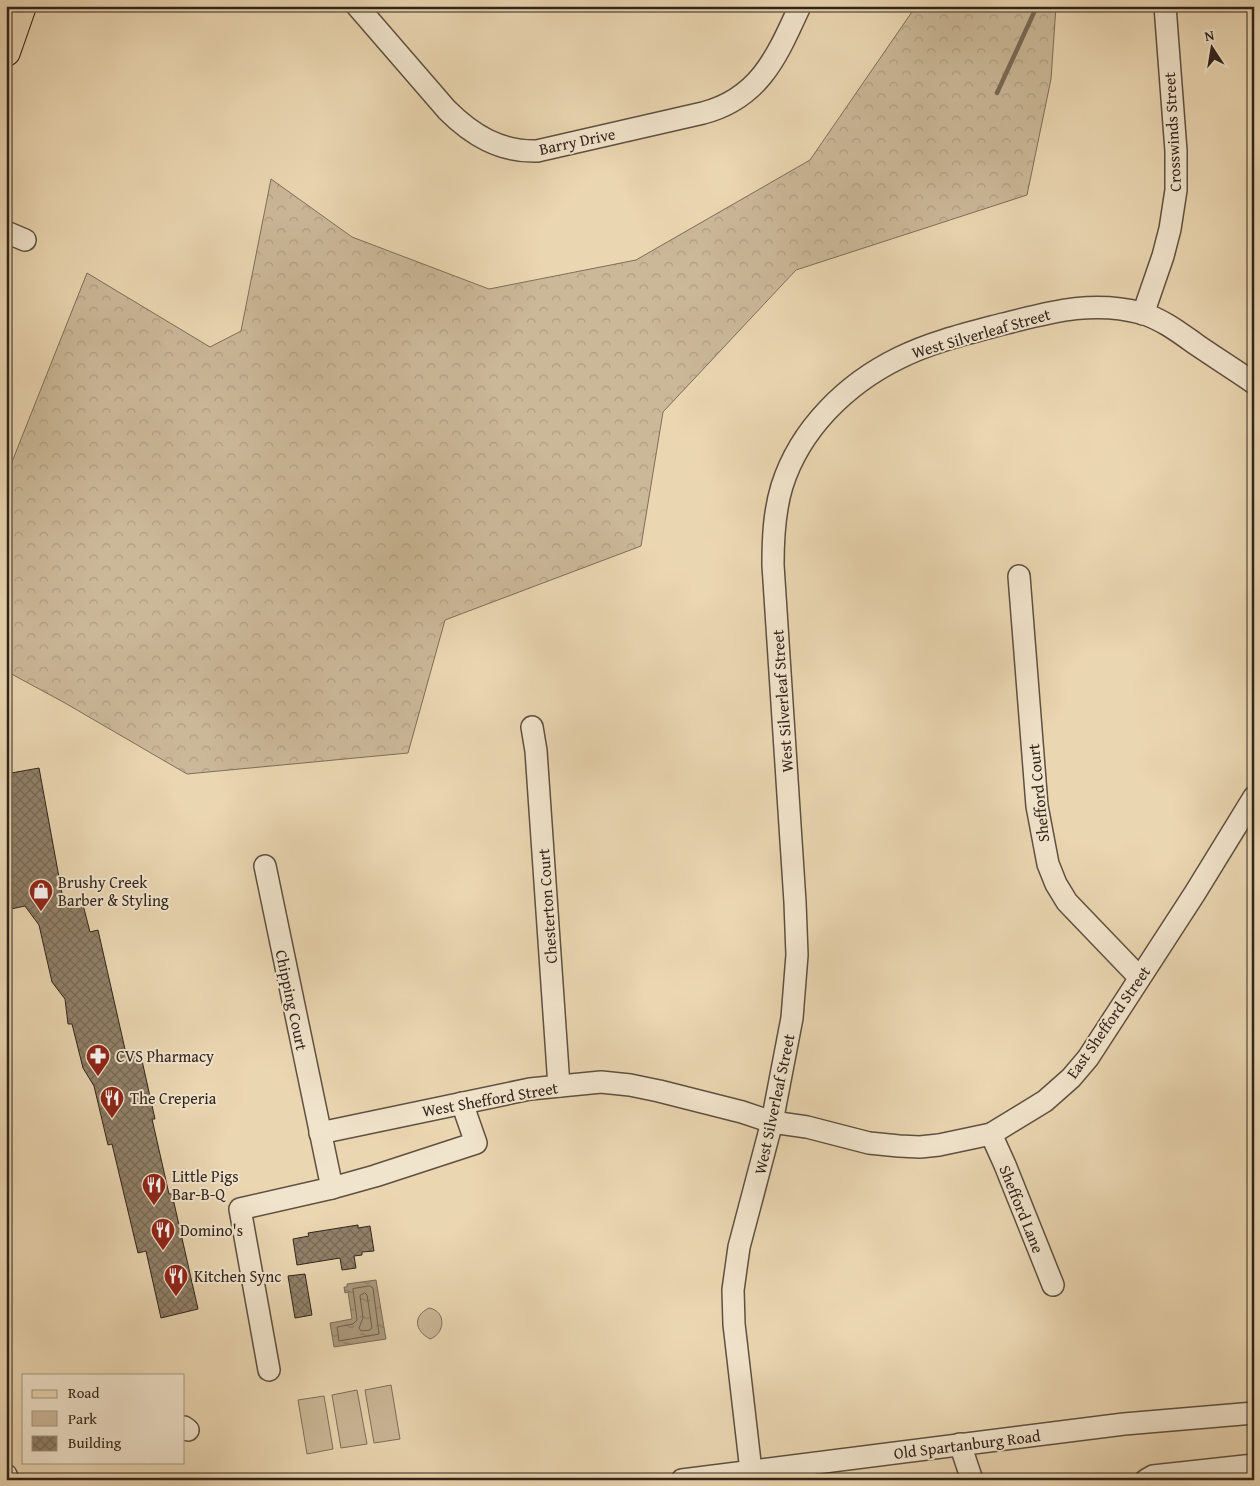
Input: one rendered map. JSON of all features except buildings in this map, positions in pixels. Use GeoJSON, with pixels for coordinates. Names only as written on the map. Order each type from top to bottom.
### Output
{"type":"FeatureCollection","features":[{"type":"Feature","properties":{"kind":"main road"},"geometry":{"type":"LineString","coordinates":[[8,39],[22,6]]}},
{"type":"Feature","properties":{"kind":"street","name":"Barry Drive"},"geometry":{"type":"LineString","coordinates":[[357,6],[459,122],[486,140],[505,148],[537,151],[703,113],[727,105],[744,95],[768,70],[781,48],[800,6]]}},
{"type":"Feature","properties":{"kind":"street","name":"Crosswinds Street"},"geometry":{"type":"LineString","coordinates":[[1143,314],[1163,256],[1170,229],[1176,190],[1176,152],[1165,6]]}},
{"type":"Feature","properties":{"kind":"street","name":"West Silverleaf Street"},"geometry":{"type":"LineString","coordinates":[[751,1471],[734,1324],[733,1290],[739,1247],[772,1122],[792,1018],[797,955],[773,565],[776,512],[782,486],[789,468],[808,434],[840,396],[872,373],[900,357],[933,345],[986,328],[1063,309],[1084,307],[1114,308],[1143,314],[1170,326],[1254,383]]}},
{"type":"Feature","properties":{"kind":"street","name":"Shefford Court"},"geometry":{"type":"LineString","coordinates":[[1019,576],[1037,806],[1048,864],[1056,884],[1067,902],[1139,978]]}},
{"type":"Feature","properties":{"kind":"street","name":"Chesterton Court"},"geometry":{"type":"LineString","coordinates":[[532,727],[536,752],[559,1086]]}},
{"type":"Feature","properties":{"kind":"street","name":"East Shefford Street"},"geometry":{"type":"LineString","coordinates":[[772,1122],[807,1128],[869,1143],[898,1146],[939,1145],[991,1134],[1045,1100],[1071,1078],[1088,1058],[1190,901],[1254,797]]}},
{"type":"Feature","properties":{"kind":"street","name":"Chipping Court"},"geometry":{"type":"LineString","coordinates":[[265,866],[320,1133]]}},
{"type":"Feature","properties":{"kind":"street","name":"West Shefford Street"},"geometry":{"type":"LineString","coordinates":[[320,1133],[530,1089],[601,1082],[630,1085],[742,1112],[772,1122]]}},
{"type":"Feature","properties":{"kind":"street"},"geometry":{"type":"LineString","coordinates":[[270,1370],[240,1209],[332,1188],[476,1143],[462,1103]]}},
{"type":"Feature","properties":{"kind":"street"},"geometry":{"type":"LineString","coordinates":[[320,1133],[332,1188]]}},
{"type":"Feature","properties":{"kind":"street","name":"Shefford Lane"},"geometry":{"type":"LineString","coordinates":[[991,1134],[1005,1164],[1053,1285]]}},
{"type":"Feature","properties":{"kind":"street","name":"Old Spartanburg Road"},"geometry":{"type":"LineString","coordinates":[[682,1480],[1124,1424],[1254,1413]]}},
{"type":"Feature","properties":{"kind":"street"},"geometry":{"type":"LineString","coordinates":[[960,1444],[972,1480]]}},
{"type":"Feature","properties":{"kind":"street"},"geometry":{"type":"LineString","coordinates":[[1146,1480],[1153,1476],[1254,1465]]}},
{"type":"Feature","properties":{"kind":"street"},"geometry":{"type":"LineString","coordinates":[[6,1475],[8,1480]]}},
{"type":"Feature","properties":{"kind":"green space"},"geometry":{"type":"Polygon","coordinates":[[[916,6],[1056,6],[1051,79],[1027,195],[796,270],[663,412],[641,546],[445,620],[408,753],[187,774],[6,671],[6,477],[87,273],[210,347],[241,331],[271,179],[352,237],[489,289],[636,260],[810,160],[916,6]]]}},
{"type":"Feature","properties":{"kind":"green space"},"geometry":{"type":"Polygon","coordinates":[[[429,1308],[439,1313],[442,1323],[439,1332],[430,1339],[421,1331],[417,1323],[420,1315],[429,1308]]]}},
{"type":"Feature","properties":{"kind":"green space"},"geometry":{"type":"Polygon","coordinates":[[[391,1385],[400,1439],[374,1443],[365,1390],[391,1385]]]}},
{"type":"Feature","properties":{"kind":"green space"},"geometry":{"type":"Polygon","coordinates":[[[357,1390],[367,1444],[341,1448],[332,1395],[357,1390]]]}},
{"type":"Feature","properties":{"kind":"green space"},"geometry":{"type":"Polygon","coordinates":[[[324,1396],[333,1449],[307,1454],[298,1400],[324,1396]]]}},
{"type":"Feature","properties":{"kind":"water"},"geometry":{"type":"Polygon","coordinates":[[[376,1280],[386,1339],[334,1347],[330,1323],[352,1319],[348,1292],[345,1293],[344,1287],[347,1287],[347,1284],[376,1280]]]}},
{"type":"Feature","properties":{"kind":"waterway"},"geometry":{"type":"LineString","coordinates":[[997,93],[1037,6]]}},
{"type":"Feature","properties":{"kind":"place","name":"Brushy Creek Barber & Styling"},"geometry":{"type":"Point","coordinates":[41,912]}},
{"type":"Feature","properties":{"kind":"place","name":"CVS Pharmacy"},"geometry":{"type":"Point","coordinates":[98,1077]}},
{"type":"Feature","properties":{"kind":"place","name":"The Creperia"},"geometry":{"type":"Point","coordinates":[112,1119]}},
{"type":"Feature","properties":{"kind":"place","name":"Little Pigs Bar-B-Q"},"geometry":{"type":"Point","coordinates":[154,1206]}},
{"type":"Feature","properties":{"kind":"place","name":"Domino's"},"geometry":{"type":"Point","coordinates":[163,1251]}},
{"type":"Feature","properties":{"kind":"place","name":"Kitchen Sync"},"geometry":{"type":"Point","coordinates":[176,1297]}}]}
